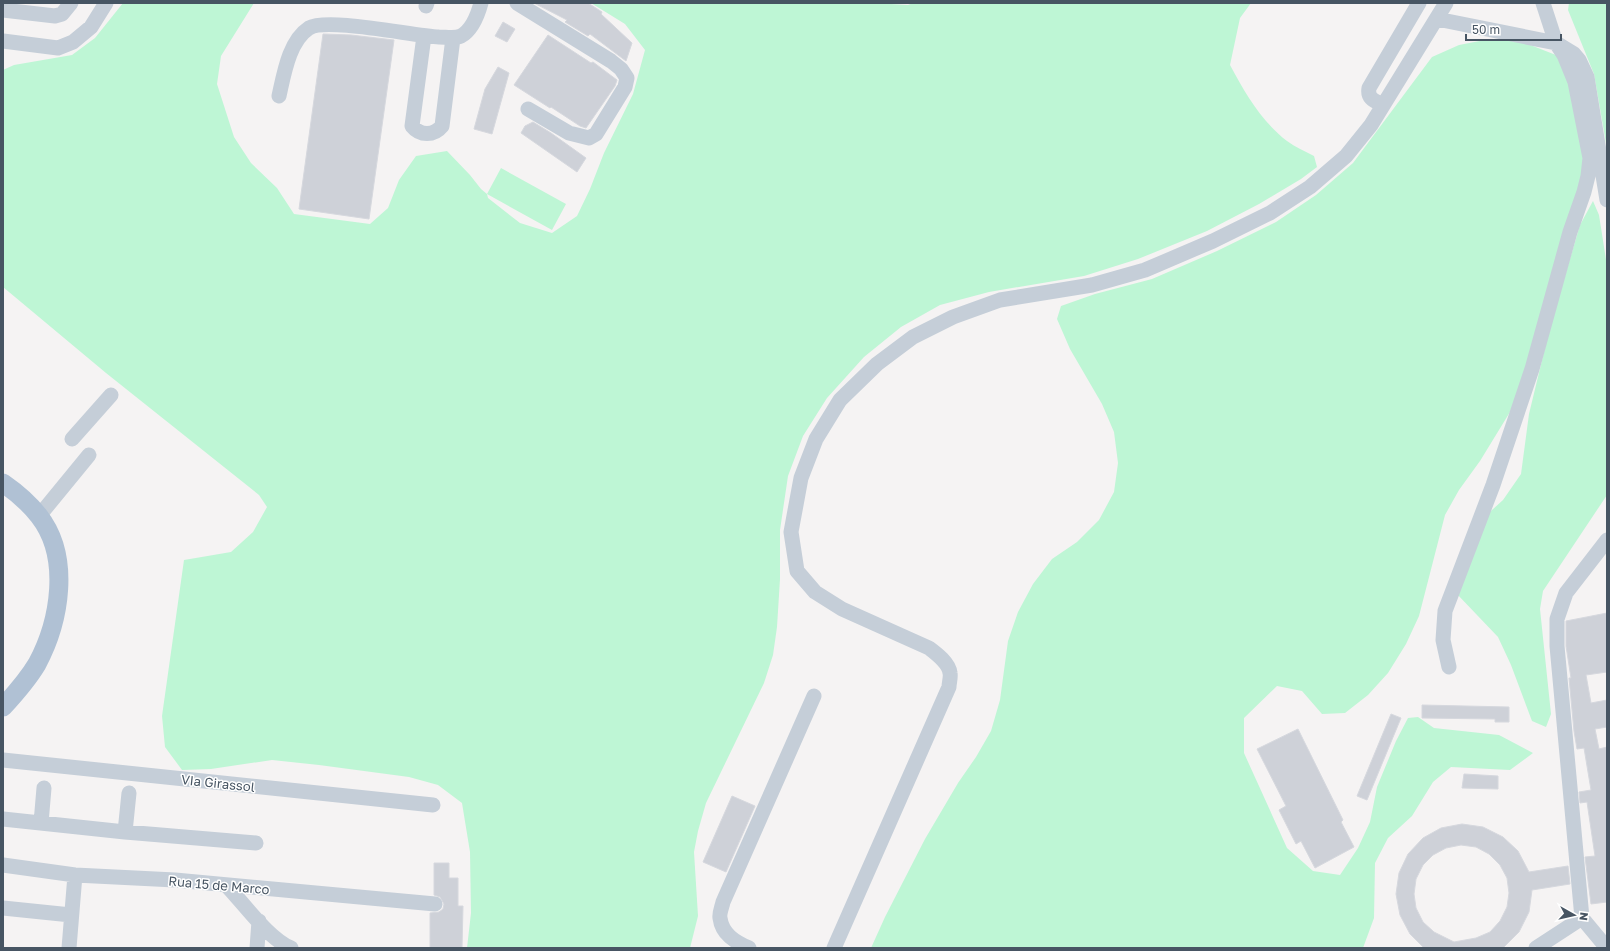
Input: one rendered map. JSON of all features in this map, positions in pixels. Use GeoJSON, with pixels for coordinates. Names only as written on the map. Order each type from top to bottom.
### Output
{"type":"FeatureCollection","features":[{"type":"Feature","properties":{"kind":"main road"},"geometry":{"type":"LineString","coordinates":[[3,483],[17,493],[39,516],[49,533],[57,552],[59,574],[58,597],[51,626],[37,664],[3,707]]}},
{"type":"Feature","properties":{"kind":"street"},"geometry":{"type":"LineString","coordinates":[[3,10],[55,16],[62,14],[71,3]]}},
{"type":"Feature","properties":{"kind":"street"},"geometry":{"type":"LineString","coordinates":[[3,41],[58,48],[73,42],[91,27],[106,3]]}},
{"type":"Feature","properties":{"kind":"street"},"geometry":{"type":"LineString","coordinates":[[517,3],[611,61],[621,68],[627,78],[625,87],[596,134],[589,138],[569,133],[528,109]]}},
{"type":"Feature","properties":{"kind":"street"},"geometry":{"type":"LineString","coordinates":[[1384,105],[1369,96],[1369,88],[1419,3]]}},
{"type":"Feature","properties":{"kind":"street"},"geometry":{"type":"LineString","coordinates":[[834,948],[948,687],[950,674],[947,666],[938,654],[929,648],[842,609],[815,592],[797,571],[791,532],[801,478],[816,439],[840,400],[877,364],[913,337],[953,317],[1000,300],[1092,285],[1145,270],[1212,241],[1270,213],[1310,187],[1346,156],[1371,125],[1446,3]]}},
{"type":"Feature","properties":{"kind":"street"},"geometry":{"type":"LineString","coordinates":[[1449,668],[1443,640],[1445,611],[1493,485],[1532,369],[1570,232],[1588,176],[1590,158],[1575,82],[1564,55],[1556,43],[1543,3]]}},
{"type":"Feature","properties":{"kind":"street"},"geometry":{"type":"LineString","coordinates":[[279,96],[287,62],[296,43],[310,28],[323,24],[346,25],[424,36],[453,38],[461,36],[470,27],[479,9]]}},
{"type":"Feature","properties":{"kind":"street"},"geometry":{"type":"LineString","coordinates":[[1437,19],[1556,43],[1574,54],[1579,60],[1587,77],[1607,200]]}},
{"type":"Feature","properties":{"kind":"street"},"geometry":{"type":"LineString","coordinates":[[424,36],[412,126],[416,131],[424,133],[432,133],[442,126],[453,38]]}},
{"type":"Feature","properties":{"kind":"street"},"geometry":{"type":"LineString","coordinates":[[72,439],[111,395]]}},
{"type":"Feature","properties":{"kind":"street"},"geometry":{"type":"LineString","coordinates":[[39,516],[89,455]]}},
{"type":"Feature","properties":{"kind":"street"},"geometry":{"type":"LineString","coordinates":[[1607,540],[1566,593],[1557,619],[1558,646],[1582,918],[1607,948]]}},
{"type":"Feature","properties":{"kind":"street"},"geometry":{"type":"LineString","coordinates":[[749,948],[734,941],[725,930],[720,917],[723,902],[814,696]]}},
{"type":"Feature","properties":{"kind":"street","name":"VIa Girassol"},"geometry":{"type":"LineString","coordinates":[[3,760],[433,805]]}},
{"type":"Feature","properties":{"kind":"street"},"geometry":{"type":"LineString","coordinates":[[41,823],[44,788]]}},
{"type":"Feature","properties":{"kind":"street"},"geometry":{"type":"LineString","coordinates":[[125,832],[129,793]]}},
{"type":"Feature","properties":{"kind":"street"},"geometry":{"type":"LineString","coordinates":[[3,819],[125,832],[256,843]]}},
{"type":"Feature","properties":{"kind":"street","name":"Rua 15 de Marco"},"geometry":{"type":"LineString","coordinates":[[3,865],[75,875],[175,880],[435,904]]}},
{"type":"Feature","properties":{"kind":"street"},"geometry":{"type":"LineString","coordinates":[[69,948],[75,875]]}},
{"type":"Feature","properties":{"kind":"street"},"geometry":{"type":"LineString","coordinates":[[228,886],[272,936],[283,944],[292,948]]}},
{"type":"Feature","properties":{"kind":"street"},"geometry":{"type":"LineString","coordinates":[[3,908],[71,915]]}},
{"type":"Feature","properties":{"kind":"street"},"geometry":{"type":"LineString","coordinates":[[1536,948],[1582,918]]}},
{"type":"Feature","properties":{"kind":"street"},"geometry":{"type":"LineString","coordinates":[[257,948],[259,921]]}},
{"type":"Feature","properties":{"kind":"green space"},"geometry":{"type":"Polygon","coordinates":[[[123,3],[254,3],[221,56],[217,84],[234,137],[251,163],[277,188],[294,214],[370,224],[388,208],[399,180],[416,156],[447,151],[487,194],[488,198],[520,223],[552,233],[577,216],[590,189],[604,153],[633,94],[645,50],[625,24],[591,3],[874,3],[908,5],[913,3],[1251,3],[1240,18],[1230,65],[1261,116],[1287,141],[1314,156],[1317,167],[1301,179],[1259,204],[1207,231],[1138,259],[1084,276],[989,292],[940,305],[901,327],[864,357],[827,398],[803,436],[788,476],[780,530],[780,579],[777,627],[773,655],[764,683],[706,803],[698,831],[694,852],[698,916],[690,948],[467,948],[471,913],[470,852],[462,803],[438,785],[409,777],[272,760],[211,769],[182,770],[165,747],[162,716],[184,560],[231,552],[253,532],[267,507],[259,495],[106,373],[3,287],[3,70],[14,65],[72,55],[95,38],[123,3]]]}},
{"type":"Feature","properties":{"kind":"green space"},"geometry":{"type":"Polygon","coordinates":[[[1569,3],[1607,3],[1607,149],[1594,74],[1568,10],[1569,3]]]}},
{"type":"Feature","properties":{"kind":"green space"},"geometry":{"type":"Polygon","coordinates":[[[1490,39],[1520,41],[1561,57],[1592,153],[1539,332],[1510,412],[1480,461],[1459,490],[1445,515],[1419,616],[1406,644],[1388,673],[1368,695],[1345,713],[1322,714],[1302,691],[1277,686],[1244,718],[1244,753],[1287,848],[1313,871],[1340,875],[1358,848],[1370,822],[1377,787],[1396,741],[1408,718],[1418,717],[1434,728],[1499,735],[1533,753],[1510,770],[1451,767],[1433,782],[1412,816],[1388,838],[1375,863],[1374,918],[1363,948],[871,948],[885,917],[925,839],[991,731],[1000,700],[1008,641],[1018,612],[1033,584],[1052,559],[1077,542],[1099,520],[1114,492],[1118,463],[1114,432],[1102,404],[1070,349],[1057,319],[1061,306],[1095,294],[1152,279],[1217,251],[1276,222],[1316,195],[1353,163],[1432,57],[1459,45],[1490,39]]]}},
{"type":"Feature","properties":{"kind":"green space"},"geometry":{"type":"Polygon","coordinates":[[[501,168],[566,204],[552,230],[487,194],[501,168]]]}},
{"type":"Feature","properties":{"kind":"green space"},"geometry":{"type":"Polygon","coordinates":[[[1593,201],[1599,215],[1607,266],[1607,495],[1543,591],[1540,609],[1551,714],[1546,727],[1532,721],[1511,665],[1498,637],[1456,593],[1481,520],[1503,500],[1521,474],[1529,414],[1551,323],[1580,225],[1593,201]]]}},
{"type":"Feature","properties":{"kind":"building"},"geometry":{"type":"Polygon","coordinates":[[[534,3],[588,3],[602,12],[601,14],[632,43],[626,61],[590,34],[588,36],[565,22],[567,20],[534,3]]]}},
{"type":"Feature","properties":{"kind":"building"},"geometry":{"type":"Polygon","coordinates":[[[503,22],[515,29],[507,42],[495,36],[503,22]]]}},
{"type":"Feature","properties":{"kind":"building"},"geometry":{"type":"Polygon","coordinates":[[[323,34],[351,35],[394,40],[369,219],[299,209],[323,34]]]}},
{"type":"Feature","properties":{"kind":"building"},"geometry":{"type":"Polygon","coordinates":[[[548,35],[591,63],[593,62],[617,80],[615,86],[586,128],[580,126],[514,85],[548,35]]]}},
{"type":"Feature","properties":{"kind":"building"},"geometry":{"type":"Polygon","coordinates":[[[498,67],[509,73],[492,134],[474,129],[485,89],[498,67]]]}},
{"type":"Feature","properties":{"kind":"building"},"geometry":{"type":"Polygon","coordinates":[[[533,122],[586,158],[577,172],[521,133],[525,126],[533,122]]]}},
{"type":"Feature","properties":{"kind":"building"},"geometry":{"type":"Polygon","coordinates":[[[1607,613],[1607,672],[1586,675],[1591,703],[1607,700],[1607,727],[1595,729],[1599,749],[1607,747],[1607,902],[1591,904],[1585,857],[1595,856],[1587,802],[1580,803],[1579,792],[1591,790],[1584,748],[1577,749],[1574,731],[1569,678],[1571,678],[1566,646],[1566,621],[1607,613]]]}},
{"type":"Feature","properties":{"kind":"building"},"geometry":{"type":"Polygon","coordinates":[[[1422,705],[1509,707],[1509,722],[1495,722],[1495,719],[1422,718],[1422,705]]]}},
{"type":"Feature","properties":{"kind":"building"},"geometry":{"type":"Polygon","coordinates":[[[1391,714],[1401,718],[1367,800],[1357,796],[1391,714]]]}},
{"type":"Feature","properties":{"kind":"building"},"geometry":{"type":"Polygon","coordinates":[[[1298,729],[1343,820],[1341,822],[1354,847],[1315,868],[1301,841],[1296,844],[1279,810],[1286,806],[1257,749],[1298,729]]]}},
{"type":"Feature","properties":{"kind":"building"},"geometry":{"type":"Polygon","coordinates":[[[1464,774],[1498,776],[1498,789],[1462,788],[1464,774]]]}},
{"type":"Feature","properties":{"kind":"building"},"geometry":{"type":"Polygon","coordinates":[[[732,796],[755,806],[726,872],[703,862],[732,796]]]}},
{"type":"Feature","properties":{"kind":"building"},"geometry":{"type":"Polygon","coordinates":[[[1462,824],[1483,827],[1503,837],[1518,851],[1529,872],[1568,866],[1570,884],[1532,890],[1529,912],[1519,932],[1503,948],[1424,948],[1410,934],[1400,915],[1396,894],[1399,873],[1408,854],[1423,838],[1441,828],[1462,824]],[[1461,845],[1446,848],[1433,855],[1423,865],[1416,879],[1414,894],[1416,908],[1423,922],[1434,932],[1454,942],[1476,938],[1490,932],[1500,921],[1507,907],[1509,893],[1507,878],[1500,865],[1489,854],[1476,847],[1461,845]]]}},
{"type":"Feature","properties":{"kind":"building"},"geometry":{"type":"Polygon","coordinates":[[[434,863],[449,863],[449,878],[458,878],[458,906],[463,906],[462,948],[430,948],[430,913],[439,912],[443,909],[444,904],[440,897],[434,895],[434,863]]]}}]}
